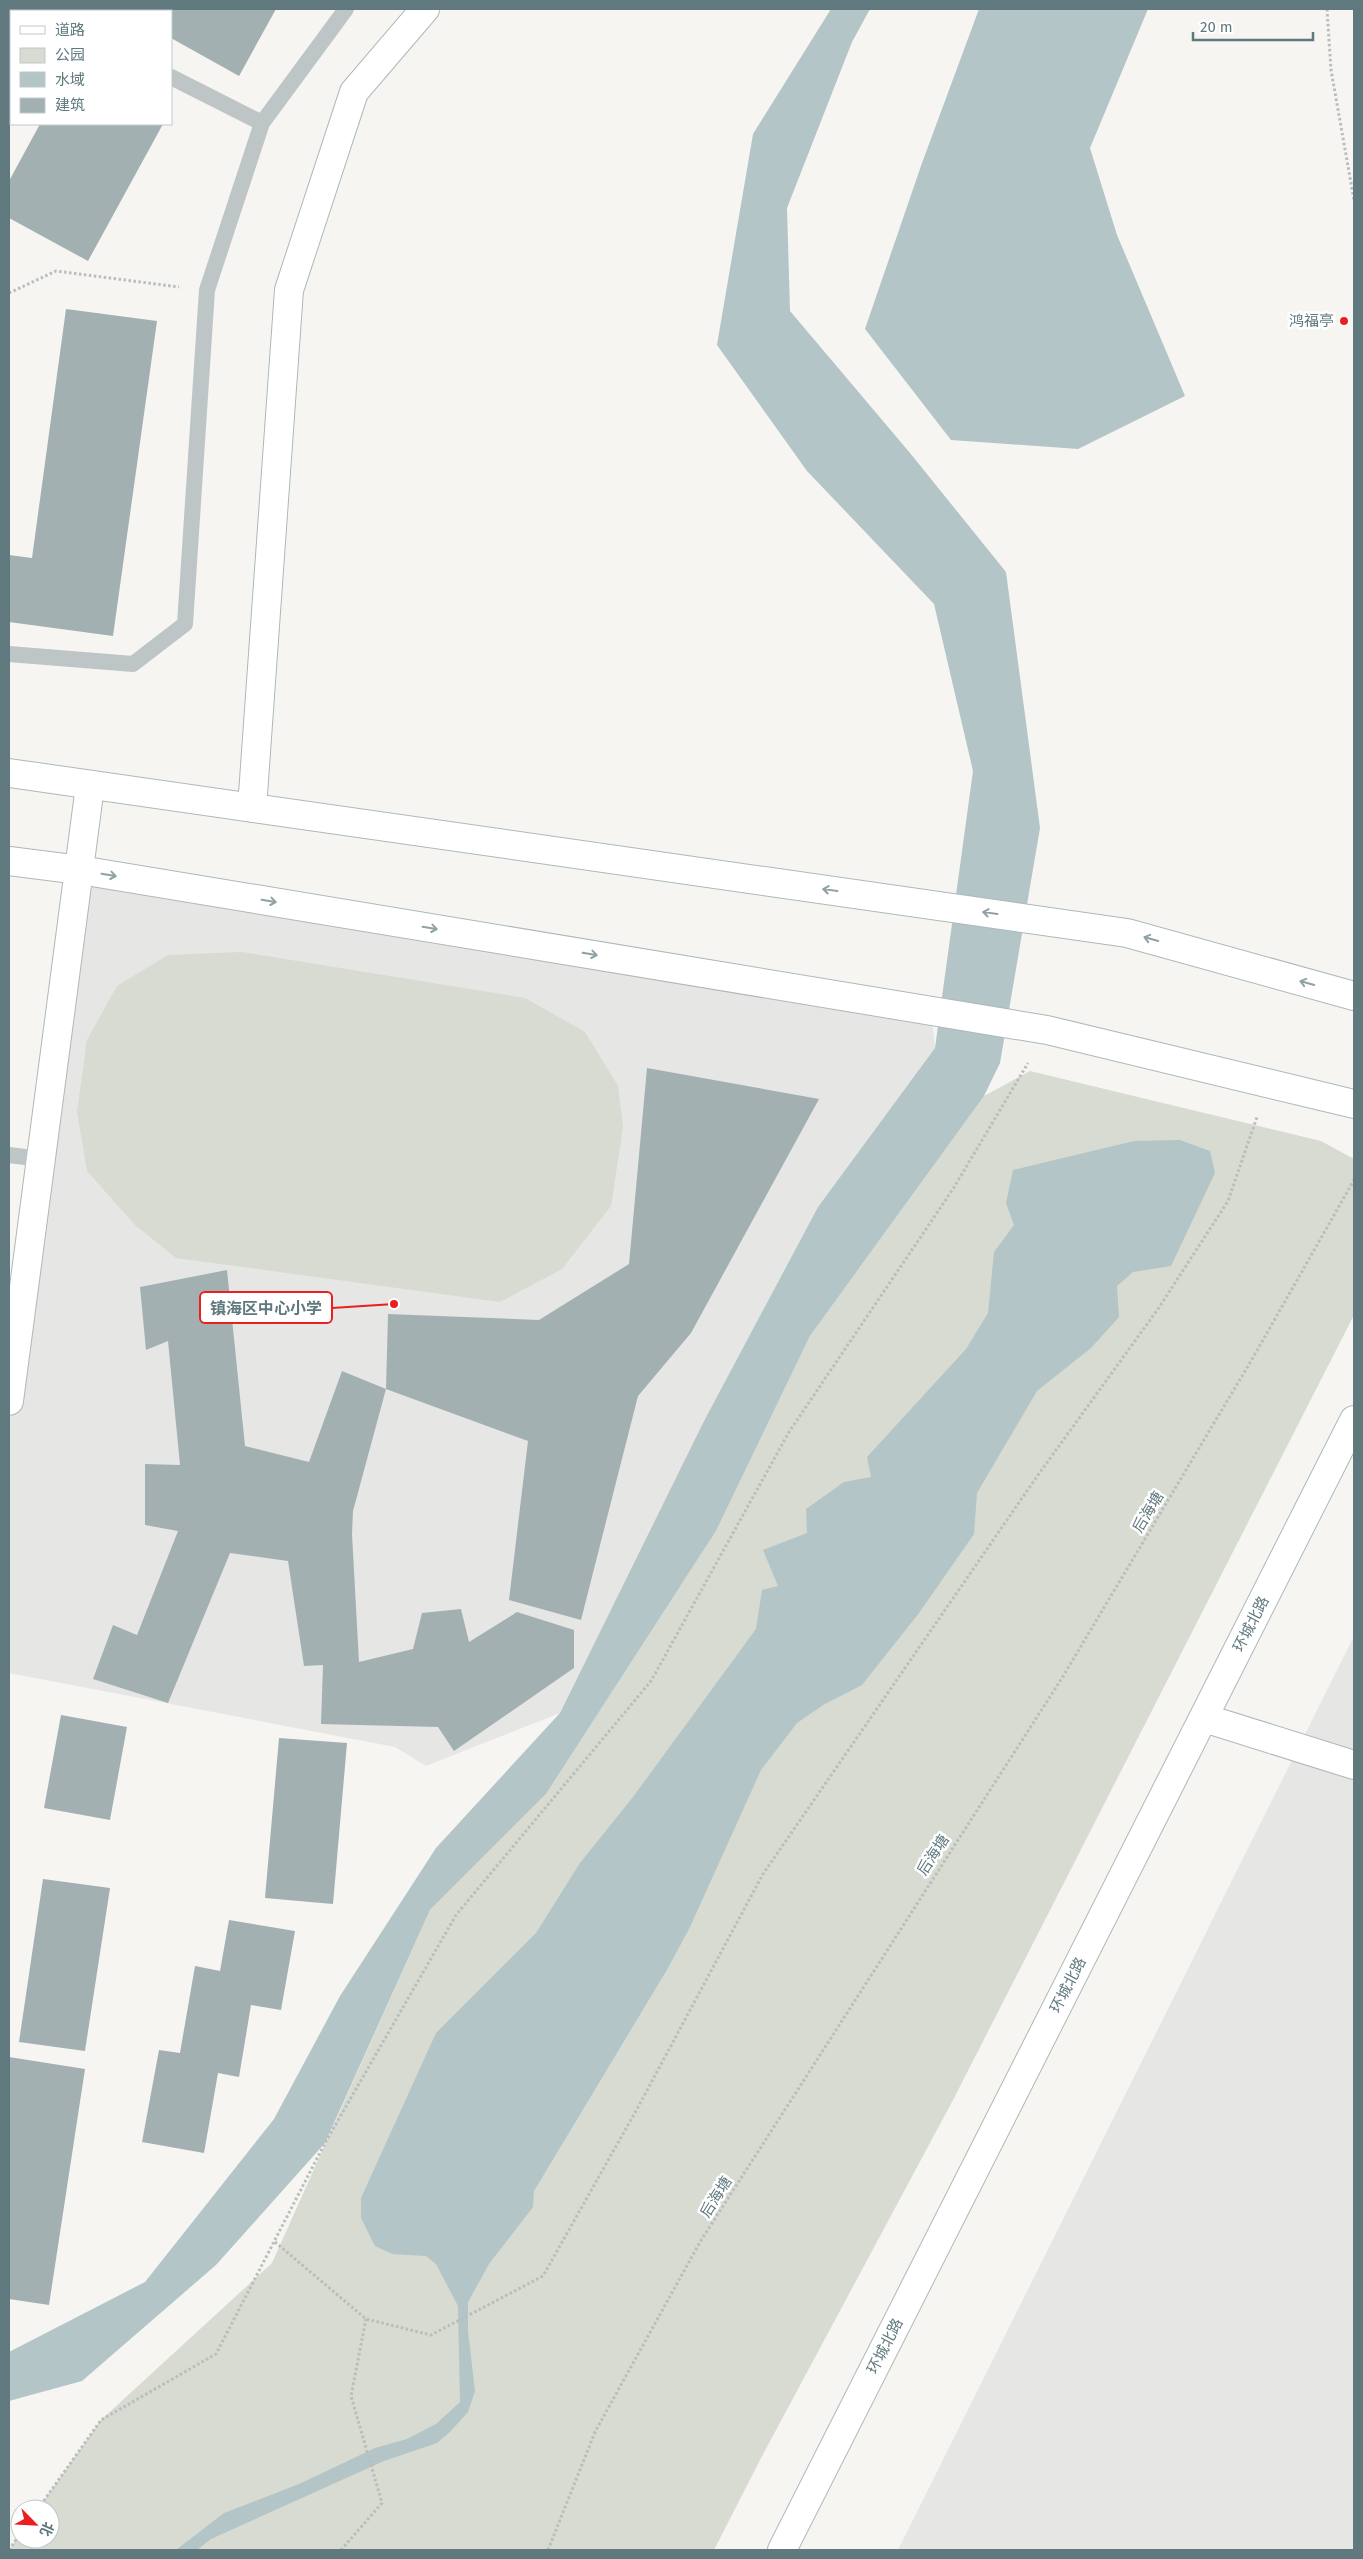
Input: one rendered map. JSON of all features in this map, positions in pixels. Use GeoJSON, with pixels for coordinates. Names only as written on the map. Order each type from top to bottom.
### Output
{"type":"FeatureCollection","features":[{"type":"Feature","properties":{"kind":"street"},"geometry":{"type":"LineString","coordinates":[[252,808],[289,290],[354,92],[425,9]]}},
{"type":"Feature","properties":{"kind":"street"},"geometry":{"type":"LineString","coordinates":[[9,773],[1127,933],[1354,996]]}},
{"type":"Feature","properties":{"kind":"street"},"geometry":{"type":"LineString","coordinates":[[9,1401],[90,786]]}},
{"type":"Feature","properties":{"kind":"street"},"geometry":{"type":"LineString","coordinates":[[9,861],[80,870],[1047,1030],[1354,1104]]}},
{"type":"Feature","properties":{"kind":"street","name":"环城北路"},"geometry":{"type":"LineString","coordinates":[[782,2550],[1354,1420]]}},
{"type":"Feature","properties":{"kind":"street"},"geometry":{"type":"LineString","coordinates":[[1204,1718],[1354,1765]]}},
{"type":"Feature","properties":{"kind":"lane"},"geometry":{"type":"LineString","coordinates":[[9,654],[133,664],[185,624],[207,290],[262,123],[346,9]]}},
{"type":"Feature","properties":{"kind":"lane"},"geometry":{"type":"LineString","coordinates":[[172,78],[262,123]]}},
{"type":"Feature","properties":{"kind":"lane"},"geometry":{"type":"LineString","coordinates":[[9,1155],[41,1159]]}},
{"type":"Feature","properties":{"kind":"path"},"geometry":{"type":"LineString","coordinates":[[1327,9],[1331,70],[1354,200]]}},
{"type":"Feature","properties":{"kind":"path"},"geometry":{"type":"LineString","coordinates":[[9,292],[56,271],[207,290]]}},
{"type":"Feature","properties":{"kind":"path"},"geometry":{"type":"LineString","coordinates":[[45,2499],[100,2420],[216,2354],[326,2143],[456,1914],[651,1681],[789,1432],[952,1188],[1047,1030]]}},
{"type":"Feature","properties":{"kind":"path"},"geometry":{"type":"LineString","coordinates":[[274,2242],[366,2319],[431,2335],[543,2276],[637,2109],[763,1874],[1038,1475],[1158,1309],[1228,1201],[1268,1084]]}},
{"type":"Feature","properties":{"kind":"path","name":"后海塘"},"geometry":{"type":"LineString","coordinates":[[548,2550],[595,2432],[700,2242],[1062,1678],[1251,1361],[1354,1180]]}},
{"type":"Feature","properties":{"kind":"path"},"geometry":{"type":"LineString","coordinates":[[341,2550],[382,2503],[351,2396],[366,2319]]}},
{"type":"Feature","properties":{"kind":"shaded area"},"geometry":{"type":"Polygon","coordinates":[[[80,870],[931,1011],[935,1048],[818,1207],[704,1421],[560,1713],[426,1766],[395,1747],[9,1673],[9,1401],[80,870]]]}},
{"type":"Feature","properties":{"kind":"shaded area"},"geometry":{"type":"Polygon","coordinates":[[[1354,1636],[1354,2550],[898,2550],[1354,1636]]]}},
{"type":"Feature","properties":{"kind":"green space"},"geometry":{"type":"Polygon","coordinates":[[[242,952],[525,998],[585,1032],[618,1086],[623,1127],[611,1206],[562,1269],[500,1302],[176,1258],[135,1225],[87,1171],[77,1112],[87,1040],[117,986],[168,955],[242,952]]]}},
{"type":"Feature","properties":{"kind":"green space"},"geometry":{"type":"Polygon","coordinates":[[[1030,1071],[1321,1141],[1354,1159],[1354,1315],[953,2100],[761,2458],[714,2550],[9,2550],[60,2549],[60,2499],[45,2499],[101,2420],[272,2263],[430,1910],[546,1794],[716,1531],[810,1336],[984,1096],[1030,1071]]]}},
{"type":"Feature","properties":{"kind":"water"},"geometry":{"type":"Polygon","coordinates":[[[831,9],[870,9],[852,42],[787,208],[790,311],[910,453],[1006,572],[1040,828],[1000,1063],[984,1096],[810,1336],[716,1531],[546,1794],[430,1910],[325,2143],[216,2265],[82,2381],[9,2401],[9,2352],[145,2282],[274,2119],[340,1996],[436,1848],[560,1713],[704,1421],[818,1207],[935,1048],[973,771],[934,604],[807,471],[717,345],[753,134],[831,9]]]}},
{"type":"Feature","properties":{"kind":"water"},"geometry":{"type":"Polygon","coordinates":[[[979,9],[1148,9],[1090,148],[1117,235],[1185,396],[1078,449],[951,440],[865,329],[922,163],[979,9]]]}},
{"type":"Feature","properties":{"kind":"water"},"geometry":{"type":"Polygon","coordinates":[[[1180,1140],[1210,1151],[1215,1173],[1171,1266],[1133,1272],[1117,1286],[1119,1317],[1091,1348],[1037,1391],[977,1493],[974,1534],[919,1613],[862,1685],[823,1705],[797,1723],[761,1770],[690,1927],[668,1968],[534,2191],[533,2207],[489,2264],[468,2302],[468,2331],[475,2391],[468,2412],[437,2443],[384,2461],[211,2539],[197,2550],[176,2550],[224,2513],[299,2484],[375,2448],[407,2439],[436,2424],[460,2402],[458,2306],[436,2264],[426,2256],[392,2254],[375,2246],[361,2218],[361,2198],[436,2033],[536,1933],[580,1863],[633,1797],[756,1629],[762,1590],[778,1586],[763,1550],[807,1533],[806,1509],[844,1482],[871,1477],[867,1457],[966,1349],[988,1313],[994,1252],[1014,1225],[1006,1203],[1013,1170],[1134,1141],[1180,1140]]]}},
{"type":"Feature","properties":{"kind":"building"},"geometry":{"type":"Polygon","coordinates":[[[117,9],[276,9],[239,76],[172,39],[172,10],[117,9]]]}},
{"type":"Feature","properties":{"kind":"building"},"geometry":{"type":"Polygon","coordinates":[[[39,125],[162,125],[88,261],[9,218],[9,181],[39,125]]]}},
{"type":"Feature","properties":{"kind":"building"},"geometry":{"type":"Polygon","coordinates":[[[66,309],[157,321],[113,636],[9,622],[9,555],[32,558],[66,309]]]}},
{"type":"Feature","properties":{"kind":"building"},"geometry":{"type":"Polygon","coordinates":[[[647,1068],[819,1099],[691,1333],[638,1396],[581,1620],[509,1600],[528,1441],[386,1389],[388,1314],[539,1320],[629,1264],[647,1068]]]}},
{"type":"Feature","properties":{"kind":"building"},"geometry":{"type":"Polygon","coordinates":[[[227,1270],[245,1446],[309,1462],[342,1371],[386,1389],[353,1511],[352,1534],[359,1662],[413,1649],[422,1613],[461,1609],[469,1642],[517,1612],[574,1630],[574,1668],[454,1751],[438,1727],[321,1724],[323,1665],[304,1666],[288,1561],[230,1553],[168,1703],[93,1679],[113,1625],[137,1635],[178,1531],[145,1525],[145,1464],[180,1465],[168,1341],[146,1350],[140,1287],[227,1270]]]}},
{"type":"Feature","properties":{"kind":"building"},"geometry":{"type":"Polygon","coordinates":[[[61,1715],[127,1727],[110,1820],[44,1808],[61,1715]]]}},
{"type":"Feature","properties":{"kind":"building"},"geometry":{"type":"Polygon","coordinates":[[[279,1738],[347,1743],[333,1904],[265,1898],[279,1738]]]}},
{"type":"Feature","properties":{"kind":"building"},"geometry":{"type":"Polygon","coordinates":[[[43,1879],[110,1888],[85,2051],[19,2042],[43,1879]]]}},
{"type":"Feature","properties":{"kind":"building"},"geometry":{"type":"Polygon","coordinates":[[[229,1920],[295,1931],[281,2010],[251,2005],[239,2077],[218,2073],[204,2153],[142,2142],[159,2050],[180,2053],[195,1966],[220,1971],[229,1920]]]}},
{"type":"Feature","properties":{"kind":"building"},"geometry":{"type":"Polygon","coordinates":[[[9,2057],[85,2069],[49,2305],[9,2299],[9,2057]]]}},
{"type":"Feature","properties":{"kind":"place","name":"鸿福亭"},"geometry":{"type":"Point","coordinates":[1344,321]}},
{"type":"Feature","properties":{"kind":"place","name":"镇海区中心小学"},"geometry":{"type":"Point","coordinates":[394,1304]}}]}
